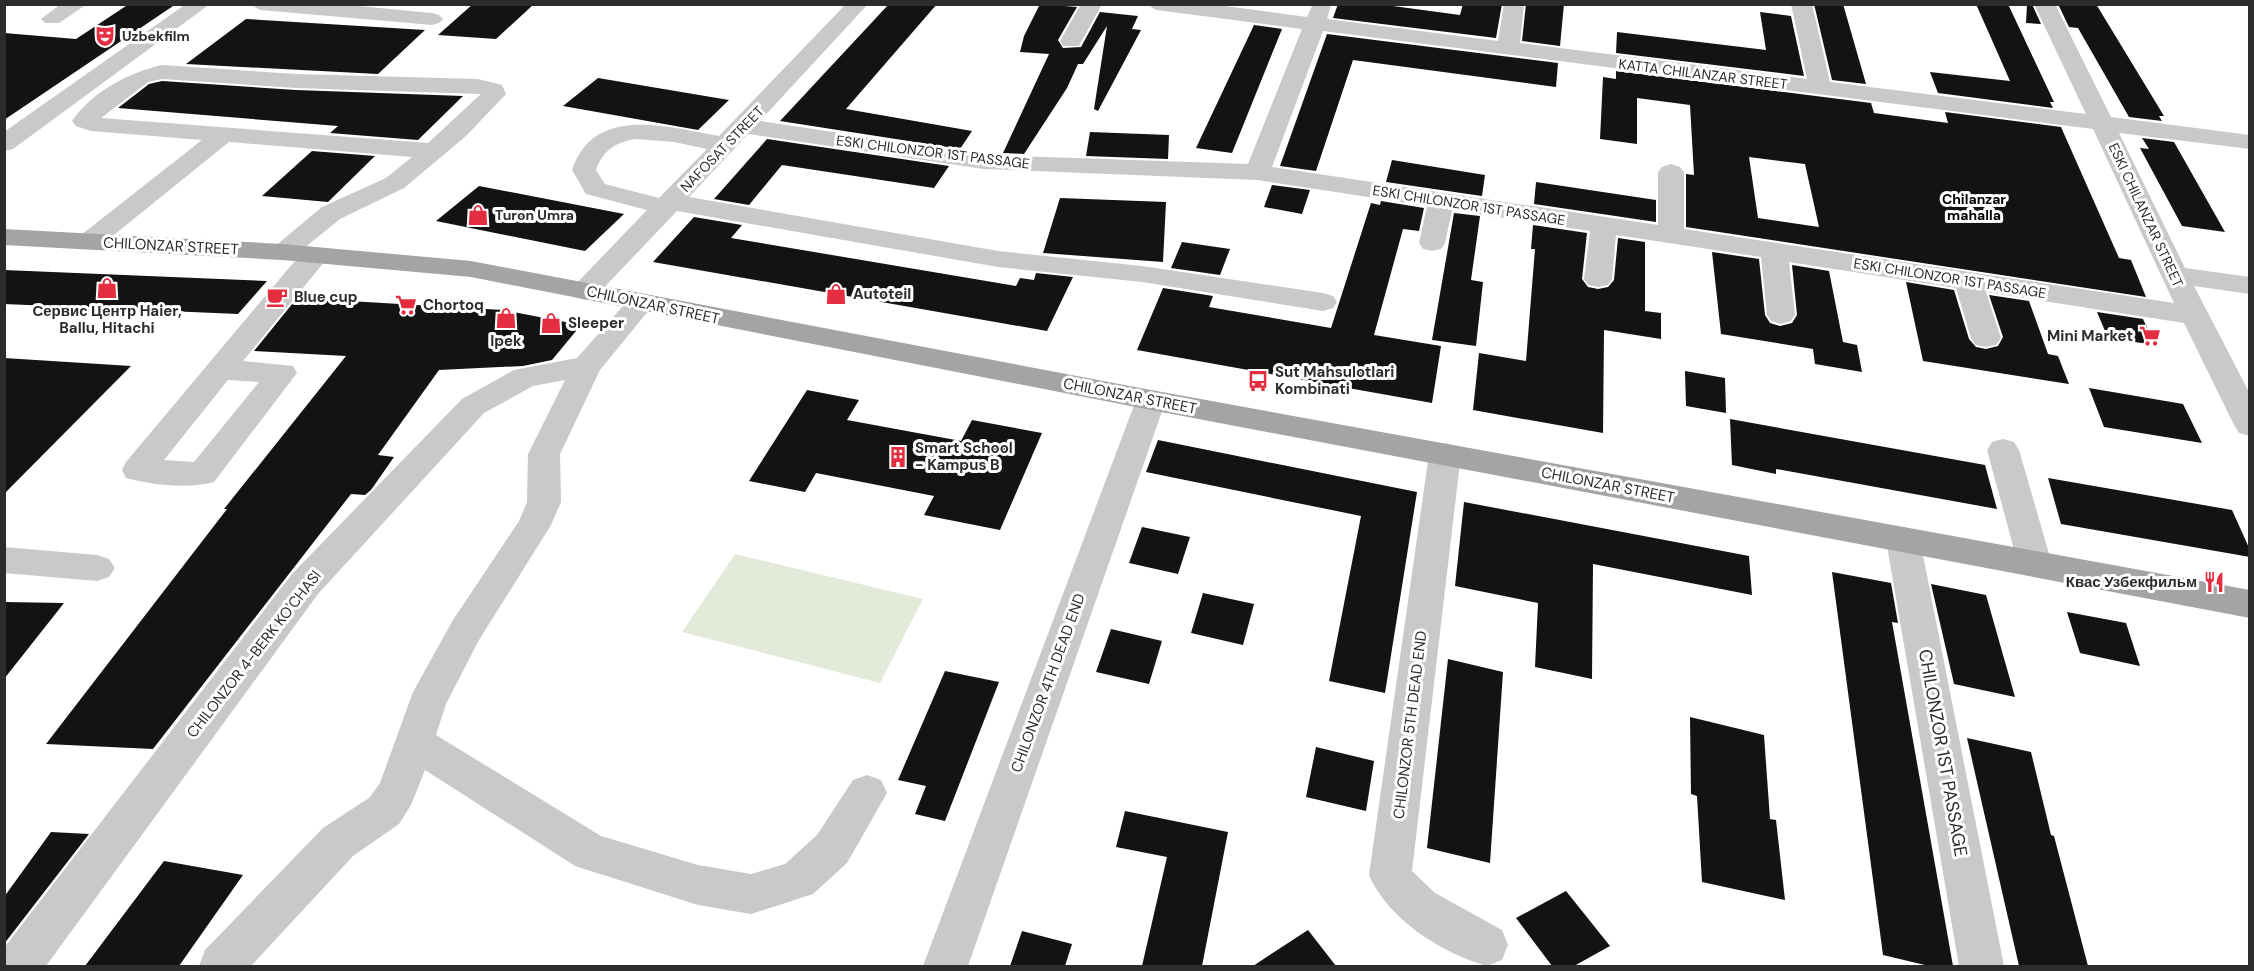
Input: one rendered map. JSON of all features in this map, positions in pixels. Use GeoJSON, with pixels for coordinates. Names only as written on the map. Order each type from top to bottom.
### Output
{"type":"FeatureCollection","features":[{"type":"Feature","properties":{"kind":"main road","name":"CHILONZAR STREET"},"geometry":{"type":"LineString","coordinates":[[4,237],[282,252],[471,269],[640,304],[2250,604]]}},
{"type":"Feature","properties":{"kind":"street"},"geometry":{"type":"LineString","coordinates":[[52,19],[77,4]]}},
{"type":"Feature","properties":{"kind":"street"},"geometry":{"type":"LineString","coordinates":[[4,144],[200,4]]}},
{"type":"Feature","properties":{"kind":"street"},"geometry":{"type":"LineString","coordinates":[[260,4],[432,19]]}},
{"type":"Feature","properties":{"kind":"street"},"geometry":{"type":"LineString","coordinates":[[1071,41],[1092,4]]}},
{"type":"Feature","properties":{"kind":"street","name":"KATTA CHILANZAR STREET"},"geometry":{"type":"LineString","coordinates":[[1156,4],[1319,15],[1509,49],[2250,142]]}},
{"type":"Feature","properties":{"kind":"street"},"geometry":{"type":"LineString","coordinates":[[1509,49],[1514,4]]}},
{"type":"Feature","properties":{"kind":"street"},"geometry":{"type":"LineString","coordinates":[[1801,4],[1820,88]]}},
{"type":"Feature","properties":{"kind":"street","name":"ESKI CHILANZAR STREET"},"geometry":{"type":"LineString","coordinates":[[2044,4],[2104,124],[2192,315],[2250,425]]}},
{"type":"Feature","properties":{"kind":"street","name":"NAFOSAT STREET"},"geometry":{"type":"LineString","coordinates":[[585,291],[744,126],[848,6]]}},
{"type":"Feature","properties":{"kind":"street"},"geometry":{"type":"LineString","coordinates":[[1257,172],[1319,15]]}},
{"type":"Feature","properties":{"kind":"street"},"geometry":{"type":"LineString","coordinates":[[282,252],[310,227],[331,213],[394,183],[435,151],[494,94],[494,90],[478,86],[296,81],[162,72],[140,77],[102,103],[84,121],[91,124],[435,151]]}},
{"type":"Feature","properties":{"kind":"street","name":"ESKI CHILONZOR 1ST PASSAGE"},"geometry":{"type":"LineString","coordinates":[[744,126],[984,162],[1257,172],[2192,315]]}},
{"type":"Feature","properties":{"kind":"street"},"geometry":{"type":"LineString","coordinates":[[726,145],[632,130],[610,136],[590,153],[584,170],[595,189],[613,195],[998,259],[1142,274],[1323,302]]}},
{"type":"Feature","properties":{"kind":"street"},"geometry":{"type":"LineString","coordinates":[[90,241],[223,135]]}},
{"type":"Feature","properties":{"kind":"street"},"geometry":{"type":"LineString","coordinates":[[1671,172],[1671,236]]}},
{"type":"Feature","properties":{"kind":"street"},"geometry":{"type":"LineString","coordinates":[[1432,243],[1442,201]]}},
{"type":"Feature","properties":{"kind":"street"},"geometry":{"type":"LineString","coordinates":[[1598,279],[1604,225]]}},
{"type":"Feature","properties":{"kind":"street"},"geometry":{"type":"LineString","coordinates":[[1774,251],[1781,315]]}},
{"type":"Feature","properties":{"kind":"street"},"geometry":{"type":"LineString","coordinates":[[220,370],[316,255]]}},
{"type":"Feature","properties":{"kind":"street"},"geometry":{"type":"LineString","coordinates":[[2173,275],[2250,286]]}},
{"type":"Feature","properties":{"kind":"street"},"geometry":{"type":"LineString","coordinates":[[1968,280],[1986,338]]}},
{"type":"Feature","properties":{"kind":"street"},"geometry":{"type":"LineString","coordinates":[[221,966],[338,842],[384,811],[397,792],[427,703],[466,630],[534,525],[544,502],[544,454],[587,366],[640,304]]}},
{"type":"Feature","properties":{"kind":"street","name":"CHILONZOR 4-BERK KO'CHASI"},"geometry":{"type":"LineString","coordinates":[[19,966],[119,829],[305,584],[473,406],[525,377],[587,366]]}},
{"type":"Feature","properties":{"kind":"street","name":"CHILONZOR 4TH DEAD END"},"geometry":{"type":"LineString","coordinates":[[945,966],[1151,400]]}},
{"type":"Feature","properties":{"kind":"street"},"geometry":{"type":"LineString","coordinates":[[2003,450],[2035,564]]}},
{"type":"Feature","properties":{"kind":"street","name":"CHILONZOR 5TH DEAD END"},"geometry":{"type":"LineString","coordinates":[[1445,454],[1390,875],[1399,892],[1412,903],[1486,945]]}},
{"type":"Feature","properties":{"kind":"street","name":"CHILONZOR 1ST PASSAGE"},"geometry":{"type":"LineString","coordinates":[[1903,540],[1982,966]]}},
{"type":"Feature","properties":{"kind":"street"},"geometry":{"type":"LineString","coordinates":[[4,560],[97,568]]}},
{"type":"Feature","properties":{"kind":"street"},"geometry":{"type":"LineString","coordinates":[[415,743],[590,852],[698,885],[751,894],[798,880],[832,849],[867,793]]}},
{"type":"Feature","properties":{"kind":"green space"},"geometry":{"type":"Polygon","coordinates":[[[735,554],[923,599],[880,683],[682,632],[735,554]]]}},
{"type":"Feature","properties":{"kind":"building","name":"Uzbekfilm"},"geometry":{"type":"Polygon","coordinates":[[[129,4],[176,4],[4,120],[4,33],[76,39],[129,4]]]}},
{"type":"Feature","properties":{"kind":"building"},"geometry":{"type":"Polygon","coordinates":[[[473,4],[534,4],[496,39],[438,35],[473,4]]]}},
{"type":"Feature","properties":{"kind":"building"},"geometry":{"type":"Polygon","coordinates":[[[889,4],[937,4],[846,109],[972,131],[960,149],[780,121],[889,4]]]}},
{"type":"Feature","properties":{"kind":"building"},"geometry":{"type":"Polygon","coordinates":[[[1040,4],[1077,7],[1058,40],[1063,48],[1081,47],[1100,12],[1138,16],[1132,29],[1141,30],[1098,111],[1094,109],[1107,26],[1083,64],[1078,64],[1067,88],[1024,154],[1003,153],[1049,54],[1020,52],[1024,36],[1040,4]]]}},
{"type":"Feature","properties":{"kind":"building"},"geometry":{"type":"Polygon","coordinates":[[[1338,4],[1378,4],[1460,15],[1463,4],[1502,4],[1496,38],[1333,18],[1338,4]]]}},
{"type":"Feature","properties":{"kind":"building"},"geometry":{"type":"Polygon","coordinates":[[[1526,4],[1564,4],[1560,46],[1522,41],[1526,4]]]}},
{"type":"Feature","properties":{"kind":"building"},"geometry":{"type":"Polygon","coordinates":[[[1814,4],[1843,4],[1866,84],[1832,80],[1814,4]]]}},
{"type":"Feature","properties":{"kind":"building"},"geometry":{"type":"Polygon","coordinates":[[[1976,4],[2008,4],[2054,102],[2050,102],[2053,108],[1938,93],[1930,72],[2010,81],[1976,4]]]}},
{"type":"Feature","properties":{"kind":"building"},"geometry":{"type":"Polygon","coordinates":[[[2027,4],[2032,4],[2041,24],[2026,23],[2027,4]]]}},
{"type":"Feature","properties":{"kind":"building"},"geometry":{"type":"Polygon","coordinates":[[[2058,4],[2096,4],[2164,116],[2159,116],[2162,121],[2129,117],[2078,28],[2069,27],[2058,4]]]}},
{"type":"Feature","properties":{"kind":"building"},"geometry":{"type":"Polygon","coordinates":[[[1760,12],[1791,16],[1804,76],[1616,53],[1617,32],[1766,50],[1760,12]]]}},
{"type":"Feature","properties":{"kind":"building"},"geometry":{"type":"Polygon","coordinates":[[[246,19],[425,30],[378,74],[186,64],[246,19]]]}},
{"type":"Feature","properties":{"kind":"building"},"geometry":{"type":"Polygon","coordinates":[[[1254,25],[1282,29],[1232,153],[1196,148],[1254,25]]]}},
{"type":"Feature","properties":{"kind":"building"},"geometry":{"type":"Polygon","coordinates":[[[1327,34],[1558,63],[1556,87],[1353,60],[1316,171],[1280,166],[1327,34]]]}},
{"type":"Feature","properties":{"kind":"building"},"geometry":{"type":"Polygon","coordinates":[[[1616,71],[1871,103],[1874,113],[1948,123],[1945,112],[2061,127],[2119,258],[2131,260],[2146,297],[1686,227],[1686,174],[1694,175],[1690,105],[1637,98],[1637,144],[1600,139],[1603,77],[1616,79],[1616,71]],[[1749,157],[1758,218],[1819,227],[1805,164],[1749,157]]]}},
{"type":"Feature","properties":{"kind":"building"},"geometry":{"type":"Polygon","coordinates":[[[598,78],[729,100],[698,130],[563,106],[598,78]]]}},
{"type":"Feature","properties":{"kind":"building"},"geometry":{"type":"Polygon","coordinates":[[[162,81],[296,90],[463,96],[418,140],[330,133],[338,126],[118,108],[149,84],[162,81]]]}},
{"type":"Feature","properties":{"kind":"building"},"geometry":{"type":"Polygon","coordinates":[[[1090,132],[1169,135],[1168,159],[1086,156],[1090,132]]]}},
{"type":"Feature","properties":{"kind":"building"},"geometry":{"type":"Polygon","coordinates":[[[2142,138],[2174,142],[2225,232],[2182,226],[2140,148],[2149,149],[2142,138]]]}},
{"type":"Feature","properties":{"kind":"building"},"geometry":{"type":"Polygon","coordinates":[[[767,139],[949,166],[934,188],[782,165],[749,205],[714,199],[767,139]]]}},
{"type":"Feature","properties":{"kind":"building"},"geometry":{"type":"Polygon","coordinates":[[[312,151],[375,156],[328,202],[262,196],[312,151]]]}},
{"type":"Feature","properties":{"kind":"building"},"geometry":{"type":"Polygon","coordinates":[[[1392,160],[1485,175],[1482,196],[1386,182],[1392,160]]]}},
{"type":"Feature","properties":{"kind":"building"},"geometry":{"type":"Polygon","coordinates":[[[1536,182],[1656,200],[1656,222],[1534,204],[1536,182]]]}},
{"type":"Feature","properties":{"kind":"building"},"geometry":{"type":"Polygon","coordinates":[[[1272,185],[1310,190],[1302,214],[1264,207],[1272,185]]]}},
{"type":"Feature","properties":{"kind":"building"},"geometry":{"type":"Polygon","coordinates":[[[479,186],[624,214],[585,251],[436,221],[479,186]]]}},
{"type":"Feature","properties":{"kind":"building"},"geometry":{"type":"Polygon","coordinates":[[[1060,198],[1166,202],[1163,262],[1043,253],[1060,198]]]}},
{"type":"Feature","properties":{"kind":"building"},"geometry":{"type":"Polygon","coordinates":[[[1381,201],[1424,208],[1419,231],[1403,229],[1374,335],[1441,346],[1432,403],[1137,350],[1163,288],[1213,296],[1209,307],[1331,328],[1371,203],[1380,205],[1381,201]]]}},
{"type":"Feature","properties":{"kind":"building"},"geometry":{"type":"Polygon","coordinates":[[[1454,213],[1480,216],[1471,280],[1483,282],[1476,346],[1432,340],[1454,213]]]}},
{"type":"Feature","properties":{"kind":"building"},"geometry":{"type":"Polygon","coordinates":[[[694,217],[742,225],[731,238],[1016,286],[1020,278],[1034,280],[1036,273],[1073,277],[1047,331],[653,262],[694,217]]]}},
{"type":"Feature","properties":{"kind":"building"},"geometry":{"type":"Polygon","coordinates":[[[1533,225],[1587,233],[1582,279],[1588,287],[1598,289],[1608,287],[1614,280],[1618,238],[1645,242],[1645,311],[1661,313],[1661,339],[1604,330],[1603,433],[1473,410],[1479,353],[1526,361],[1535,249],[1531,249],[1533,225]]]}},
{"type":"Feature","properties":{"kind":"building"},"geometry":{"type":"Polygon","coordinates":[[[1182,242],[1230,249],[1220,275],[1171,268],[1182,242]]]}},
{"type":"Feature","properties":{"kind":"building"},"geometry":{"type":"Polygon","coordinates":[[[1712,252],[1759,259],[1765,315],[1770,323],[1780,326],[1792,323],[1797,315],[1792,265],[1829,271],[1843,342],[1857,345],[1862,372],[1815,364],[1813,349],[1721,334],[1712,252]]]}},
{"type":"Feature","properties":{"kind":"building"},"geometry":{"type":"Polygon","coordinates":[[[4,270],[267,281],[238,314],[4,304],[4,270]]]}},
{"type":"Feature","properties":{"kind":"building"},"geometry":{"type":"Polygon","coordinates":[[[1906,282],[1954,290],[1969,339],[1976,347],[1986,349],[1998,346],[2003,337],[1989,295],[2029,301],[2048,354],[2058,356],[2069,384],[1923,361],[1906,282]]]}},
{"type":"Feature","properties":{"kind":"building"},"geometry":{"type":"Polygon","coordinates":[[[297,298],[503,310],[581,325],[552,360],[523,366],[439,370],[378,455],[394,457],[371,490],[365,495],[351,494],[153,749],[46,744],[227,509],[224,509],[346,356],[254,351],[297,298]]]}},
{"type":"Feature","properties":{"kind":"building"},"geometry":{"type":"Polygon","coordinates":[[[2097,312],[2143,319],[2155,345],[2108,338],[2097,312]]]}},
{"type":"Feature","properties":{"kind":"building"},"geometry":{"type":"Polygon","coordinates":[[[4,358],[131,366],[4,494],[4,358]]]}},
{"type":"Feature","properties":{"kind":"building"},"geometry":{"type":"Polygon","coordinates":[[[1685,371],[1725,378],[1726,413],[1686,406],[1685,371]]]}},
{"type":"Feature","properties":{"kind":"building"},"geometry":{"type":"Polygon","coordinates":[[[2089,388],[2183,404],[2202,443],[2104,427],[2089,388]]]}},
{"type":"Feature","properties":{"kind":"building","name":"Smart School - Kampus B"},"geometry":{"type":"Polygon","coordinates":[[[807,390],[859,400],[847,420],[961,441],[972,420],[1042,433],[1000,530],[924,515],[934,496],[816,473],[805,492],[749,481],[807,390]]]}},
{"type":"Feature","properties":{"kind":"building"},"geometry":{"type":"Polygon","coordinates":[[[1730,419],[1985,465],[1997,509],[1776,469],[1776,474],[1732,465],[1730,419]]]}},
{"type":"Feature","properties":{"kind":"building"},"geometry":{"type":"Polygon","coordinates":[[[1158,440],[1417,492],[1385,693],[1329,681],[1361,516],[1146,472],[1158,440]]]}},
{"type":"Feature","properties":{"kind":"building"},"geometry":{"type":"Polygon","coordinates":[[[2048,478],[2232,510],[2250,550],[2250,557],[2061,524],[2048,478]]]}},
{"type":"Feature","properties":{"kind":"building"},"geometry":{"type":"Polygon","coordinates":[[[1464,502],[1749,556],[1752,595],[1593,564],[1592,679],[1535,667],[1538,603],[1455,586],[1464,502]]]}},
{"type":"Feature","properties":{"kind":"building"},"geometry":{"type":"Polygon","coordinates":[[[1142,527],[1190,537],[1178,574],[1129,563],[1142,527]]]}},
{"type":"Feature","properties":{"kind":"building"},"geometry":{"type":"Polygon","coordinates":[[[1832,572],[1891,583],[1898,623],[1892,622],[1953,966],[1929,966],[1883,955],[1832,572]]]}},
{"type":"Feature","properties":{"kind":"building"},"geometry":{"type":"Polygon","coordinates":[[[1931,584],[1986,595],[2015,697],[1954,684],[1931,584]]]}},
{"type":"Feature","properties":{"kind":"building"},"geometry":{"type":"Polygon","coordinates":[[[1203,593],[1254,604],[1243,645],[1191,633],[1203,593]]]}},
{"type":"Feature","properties":{"kind":"building"},"geometry":{"type":"Polygon","coordinates":[[[4,602],[64,603],[4,679],[4,602]]]}},
{"type":"Feature","properties":{"kind":"building"},"geometry":{"type":"Polygon","coordinates":[[[2067,612],[2126,623],[2140,666],[2080,653],[2067,612]]]}},
{"type":"Feature","properties":{"kind":"building"},"geometry":{"type":"Polygon","coordinates":[[[1111,629],[1162,641],[1149,684],[1096,672],[1111,629]]]}},
{"type":"Feature","properties":{"kind":"building"},"geometry":{"type":"Polygon","coordinates":[[[1448,659],[1503,672],[1490,863],[1427,848],[1448,659]]]}},
{"type":"Feature","properties":{"kind":"building"},"geometry":{"type":"Polygon","coordinates":[[[945,671],[999,682],[945,821],[915,814],[926,786],[898,780],[945,671]]]}},
{"type":"Feature","properties":{"kind":"building"},"geometry":{"type":"Polygon","coordinates":[[[1690,717],[1764,735],[1770,819],[1776,820],[1785,900],[1702,882],[1697,796],[1691,794],[1690,717]]]}},
{"type":"Feature","properties":{"kind":"building"},"geometry":{"type":"Polygon","coordinates":[[[1967,738],[2031,752],[2051,835],[2054,836],[2088,966],[2019,966],[1967,738]]]}},
{"type":"Feature","properties":{"kind":"building"},"geometry":{"type":"Polygon","coordinates":[[[1316,747],[1374,761],[1366,811],[1306,797],[1316,747]]]}},
{"type":"Feature","properties":{"kind":"building"},"geometry":{"type":"Polygon","coordinates":[[[1125,811],[1228,832],[1202,966],[1142,966],[1167,857],[1116,847],[1125,811]]]}},
{"type":"Feature","properties":{"kind":"building"},"geometry":{"type":"Polygon","coordinates":[[[51,832],[89,834],[4,944],[4,897],[51,832]]]}},
{"type":"Feature","properties":{"kind":"building"},"geometry":{"type":"Polygon","coordinates":[[[164,861],[243,875],[179,966],[85,966],[164,861]]]}},
{"type":"Feature","properties":{"kind":"building"},"geometry":{"type":"Polygon","coordinates":[[[1566,891],[1610,946],[1574,966],[1552,966],[1516,918],[1566,891]]]}},
{"type":"Feature","properties":{"kind":"building"},"geometry":{"type":"Polygon","coordinates":[[[1308,930],[1336,966],[1253,966],[1308,930]]]}},
{"type":"Feature","properties":{"kind":"building"},"geometry":{"type":"Polygon","coordinates":[[[1022,931],[1072,944],[1065,966],[1010,966],[1022,931]]]}},
{"type":"Feature","properties":{"kind":"place","name":"Uzbekfilm"},"geometry":{"type":"Point","coordinates":[105,36]}},
{"type":"Feature","properties":{"kind":"place","name":"Turon Umra"},"geometry":{"type":"Point","coordinates":[478,215]}},
{"type":"Feature","properties":{"kind":"place","name":"Сервис Центр Haier, Ballu, Hitachi"},"geometry":{"type":"Point","coordinates":[107,288]}},
{"type":"Feature","properties":{"kind":"place","name":"Autoteil"},"geometry":{"type":"Point","coordinates":[836,294]}},
{"type":"Feature","properties":{"kind":"place","name":"Blue cup"},"geometry":{"type":"Point","coordinates":[277,297]}},
{"type":"Feature","properties":{"kind":"place","name":"Chortoq"},"geometry":{"type":"Point","coordinates":[406,305]}},
{"type":"Feature","properties":{"kind":"place","name":"Ipek"},"geometry":{"type":"Point","coordinates":[506,318]}},
{"type":"Feature","properties":{"kind":"place","name":"Sleeper"},"geometry":{"type":"Point","coordinates":[551,323]}},
{"type":"Feature","properties":{"kind":"place","name":"Mini Market"},"geometry":{"type":"Point","coordinates":[2150,336]}},
{"type":"Feature","properties":{"kind":"place","name":"Sut Mahsulotlari Kombinati"},"geometry":{"type":"Point","coordinates":[1258,381]}},
{"type":"Feature","properties":{"kind":"place","name":"Smart School - Kampus B"},"geometry":{"type":"Point","coordinates":[898,457]}},
{"type":"Feature","properties":{"kind":"place","name":"Квас Узбекфильм"},"geometry":{"type":"Point","coordinates":[2214,582]}},
{"type":"Feature","properties":{"kind":"district","name":"Chilanzar mahalla"},"geometry":{"type":"Point","coordinates":[1974,208]}}]}
